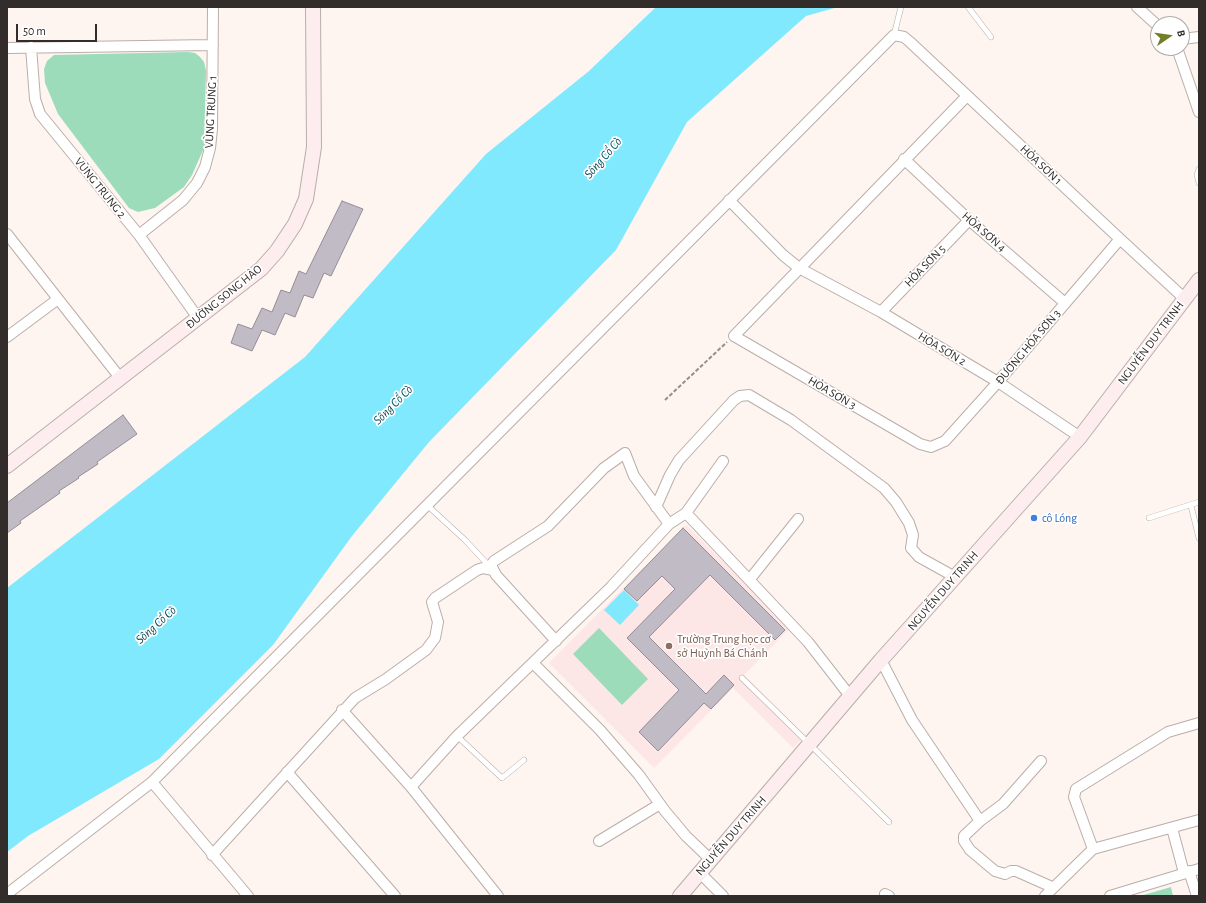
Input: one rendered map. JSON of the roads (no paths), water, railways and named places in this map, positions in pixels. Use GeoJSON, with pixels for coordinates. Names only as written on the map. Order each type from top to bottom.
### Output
{"type":"FeatureCollection","features":[{"type":"Feature","properties":{"kind":"street","name":"VÙNG TRUNG 1"},"geometry":{"type":"LineString","coordinates":[[139,235],[183,200],[197,183],[205,167],[210,148],[212,129],[213,7]]}},
{"type":"Feature","properties":{"kind":"street","name":"ĐƯỜNG SONG HÀO"},"geometry":{"type":"LineString","coordinates":[[7,466],[261,269],[277,251],[295,224],[306,199],[314,148],[313,7]]}},
{"type":"Feature","properties":{"kind":"street"},"geometry":{"type":"LineString","coordinates":[[1136,7],[1147,11]]}},
{"type":"Feature","properties":{"kind":"street"},"geometry":{"type":"LineString","coordinates":[[7,894],[152,782],[428,506],[729,200],[894,35]]}},
{"type":"Feature","properties":{"kind":"street","name":"HỎA SƠN 1"},"geometry":{"type":"LineString","coordinates":[[894,35],[904,37],[910,42],[1185,299]]}},
{"type":"Feature","properties":{"kind":"street"},"geometry":{"type":"LineString","coordinates":[[7,48],[213,45]]}},
{"type":"Feature","properties":{"kind":"street","name":"VÙNG TRUNG 2"},"geometry":{"type":"LineString","coordinates":[[32,47],[34,99],[40,114],[139,235],[198,318]]}},
{"type":"Feature","properties":{"kind":"street"},"geometry":{"type":"LineString","coordinates":[[1181,56],[1199,112]]}},
{"type":"Feature","properties":{"kind":"street"},"geometry":{"type":"LineString","coordinates":[[799,268],[967,96]]}},
{"type":"Feature","properties":{"kind":"street","name":"HỎA SƠN 4"},"geometry":{"type":"LineString","coordinates":[[904,159],[970,220],[1065,303]]}},
{"type":"Feature","properties":{"kind":"street","name":"HỎA SƠN 2"},"geometry":{"type":"LineString","coordinates":[[729,200],[783,255],[799,268],[881,312],[998,382],[1080,437]]}},
{"type":"Feature","properties":{"kind":"street","name":"HỎA SƠN 5"},"geometry":{"type":"LineString","coordinates":[[881,312],[970,220]]}},
{"type":"Feature","properties":{"kind":"street"},"geometry":{"type":"LineString","coordinates":[[7,234],[121,379]]}},
{"type":"Feature","properties":{"kind":"street","name":"ĐƯỜNG HỎA SƠN 3"},"geometry":{"type":"LineString","coordinates":[[931,447],[945,441],[998,382],[1120,239]]}},
{"type":"Feature","properties":{"kind":"street","name":"HỎA SƠN 3"},"geometry":{"type":"LineString","coordinates":[[799,268],[734,336],[920,444],[931,447]]}},
{"type":"Feature","properties":{"kind":"street","name":"NGUYỄN DUY TRINH"},"geometry":{"type":"LineString","coordinates":[[680,896],[881,660],[1080,437],[1199,280]]}},
{"type":"Feature","properties":{"kind":"street"},"geometry":{"type":"LineString","coordinates":[[7,337],[58,299]]}},
{"type":"Feature","properties":{"kind":"street"},"geometry":{"type":"LineString","coordinates":[[656,507],[670,475],[679,460],[734,400],[740,396],[749,396],[791,420],[884,488],[896,502],[909,523],[912,535],[911,548],[919,557],[955,577]]}},
{"type":"Feature","properties":{"kind":"street"},"geometry":{"type":"LineString","coordinates":[[556,641],[493,570],[491,565],[494,561],[548,526],[604,468],[625,453],[634,476],[669,524]]}},
{"type":"Feature","properties":{"kind":"street"},"geometry":{"type":"LineString","coordinates":[[411,787],[457,736],[611,587],[669,524],[686,512],[723,461]]}},
{"type":"Feature","properties":{"kind":"street"},"geometry":{"type":"LineString","coordinates":[[686,512],[808,642],[850,696]]}},
{"type":"Feature","properties":{"kind":"street"},"geometry":{"type":"LineString","coordinates":[[750,579],[798,519]]}},
{"type":"Feature","properties":{"kind":"street"},"geometry":{"type":"LineString","coordinates":[[212,854],[354,698],[386,679],[426,650],[435,638],[438,622],[432,602],[435,598],[477,570],[483,568],[493,570]]}},
{"type":"Feature","properties":{"kind":"street"},"geometry":{"type":"LineString","coordinates":[[881,660],[912,720],[980,821]]}},
{"type":"Feature","properties":{"kind":"street"},"geometry":{"type":"LineString","coordinates":[[534,663],[600,730],[639,775],[686,836],[711,860]]}},
{"type":"Feature","properties":{"kind":"street"},"geometry":{"type":"LineString","coordinates":[[342,710],[411,787],[498,896]]}},
{"type":"Feature","properties":{"kind":"street"},"geometry":{"type":"LineString","coordinates":[[1094,849],[1074,797],[1076,789],[1168,732],[1199,723]]}},
{"type":"Feature","properties":{"kind":"street"},"geometry":{"type":"LineString","coordinates":[[1041,761],[1003,804],[980,821],[964,836],[964,841],[970,850],[995,871],[1005,874],[1011,871],[1016,871],[1052,887]]}},
{"type":"Feature","properties":{"kind":"street"},"geometry":{"type":"LineString","coordinates":[[287,772],[395,896]]}},
{"type":"Feature","properties":{"kind":"street"},"geometry":{"type":"LineString","coordinates":[[152,782],[248,896]]}},
{"type":"Feature","properties":{"kind":"street"},"geometry":{"type":"LineString","coordinates":[[599,841],[660,804]]}},
{"type":"Feature","properties":{"kind":"street"},"geometry":{"type":"LineString","coordinates":[[1045,896],[1052,887],[1094,849],[1199,820]]}},
{"type":"Feature","properties":{"kind":"street"},"geometry":{"type":"LineString","coordinates":[[1172,828],[1191,871],[1197,896]]}},
{"type":"Feature","properties":{"kind":"street"},"geometry":{"type":"LineString","coordinates":[[1110,896],[1191,871]]}},
{"type":"Feature","properties":{"kind":"street"},"geometry":{"type":"LineString","coordinates":[[700,873],[723,896]]}},
{"type":"Feature","properties":{"kind":"lane"},"geometry":{"type":"LineString","coordinates":[[894,35],[901,7]]}},
{"type":"Feature","properties":{"kind":"lane"},"geometry":{"type":"LineString","coordinates":[[968,7],[991,37]]}},
{"type":"Feature","properties":{"kind":"lane"},"geometry":{"type":"LineString","coordinates":[[1199,169],[1197,175],[1199,183]]}},
{"type":"Feature","properties":{"kind":"lane"},"geometry":{"type":"LineString","coordinates":[[1149,518],[1199,502]]}},
{"type":"Feature","properties":{"kind":"lane"},"geometry":{"type":"LineString","coordinates":[[428,506],[465,540],[493,570]]}},
{"type":"Feature","properties":{"kind":"lane"},"geometry":{"type":"LineString","coordinates":[[1190,506],[1199,538]]}},
{"type":"Feature","properties":{"kind":"lane"},"geometry":{"type":"LineString","coordinates":[[742,678],[889,822]]}},
{"type":"Feature","properties":{"kind":"lane"},"geometry":{"type":"LineString","coordinates":[[457,736],[502,778],[506,777],[524,760]]}},
{"type":"Feature","properties":{"kind":"water","name":"Sông Cổ Cò"},"geometry":{"type":"Polygon","coordinates":[[[656,7],[838,7],[806,16],[687,122],[616,250],[429,442],[352,536],[273,645],[159,759],[28,836],[7,852],[7,588],[305,357],[486,154],[589,71],[656,7]]]}},
{"type":"Feature","properties":{"kind":"water"},"geometry":{"type":"Polygon","coordinates":[[[624,590],[639,605],[620,625],[604,610],[624,590]]]}},
{"type":"Feature","properties":{"kind":"place","name":"cô Lóng"},"geometry":{"type":"Point","coordinates":[1034,518]}},
{"type":"Feature","properties":{"kind":"place","name":"Trường Trung học cơ sở Huỳnh Bá Chánh"},"geometry":{"type":"Point","coordinates":[669,646]}}]}
